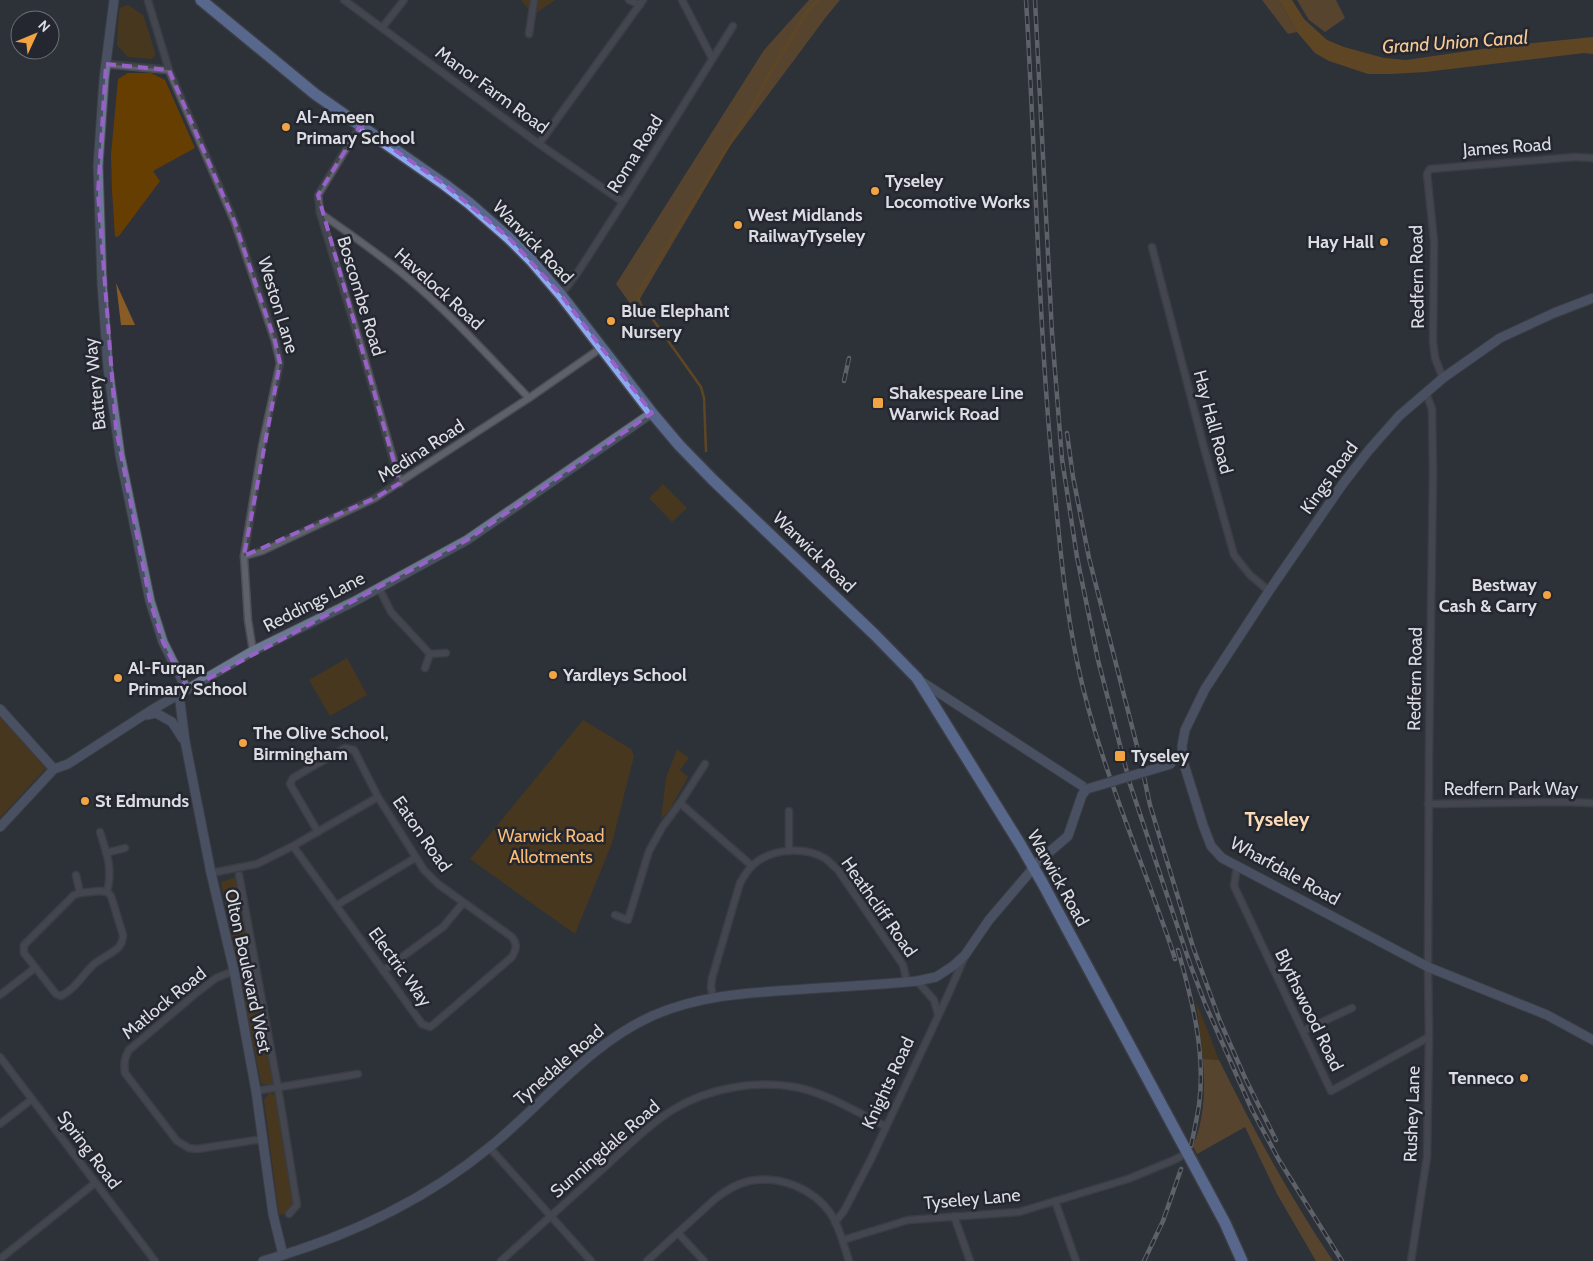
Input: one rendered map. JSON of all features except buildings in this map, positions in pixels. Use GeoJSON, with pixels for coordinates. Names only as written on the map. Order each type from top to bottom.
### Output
{"type":"FeatureCollection","features":[{"type":"Feature","properties":{"kind":"highway","name":"Warwick Road"},"geometry":{"type":"LineString","coordinates":[[201,0],[315,94],[469,203],[509,238],[561,295],[652,413],[680,445],[713,480],[917,678],[1033,866],[1225,1223],[1242,1261]]}},
{"type":"Feature","properties":{"kind":"street","name":"Weston Lane"},"geometry":{"type":"LineString","coordinates":[[148,0],[169,70],[234,223],[280,363],[262,446],[244,556],[248,620],[253,650]]}},
{"type":"Feature","properties":{"kind":"street","name":"Manor Farm Road"},"geometry":{"type":"LineString","coordinates":[[344,0],[540,144],[623,202]]}},
{"type":"Feature","properties":{"kind":"street"},"geometry":{"type":"LineString","coordinates":[[382,28],[404,0]]}},
{"type":"Feature","properties":{"kind":"street"},"geometry":{"type":"LineString","coordinates":[[529,34],[534,0]]}},
{"type":"Feature","properties":{"kind":"street"},"geometry":{"type":"LineString","coordinates":[[540,144],[642,2],[629,0]]}},
{"type":"Feature","properties":{"kind":"street"},"geometry":{"type":"LineString","coordinates":[[682,0],[712,58]]}},
{"type":"Feature","properties":{"kind":"street"},"geometry":{"type":"LineString","coordinates":[[116,3],[106,64],[169,70]]}},
{"type":"Feature","properties":{"kind":"street","name":"Roma Road"},"geometry":{"type":"LineString","coordinates":[[561,295],[623,202],[733,26]]}},
{"type":"Feature","properties":{"kind":"street","name":"Battery Way"},"geometry":{"type":"LineString","coordinates":[[106,64],[98,166],[98,193],[106,334],[115,420],[126,486],[150,601],[163,642],[183,692]]}},
{"type":"Feature","properties":{"kind":"street","name":"Boscombe Road"},"geometry":{"type":"LineString","coordinates":[[360,126],[318,195],[320,212],[400,483]]}},
{"type":"Feature","properties":{"kind":"street","name":"James Road"},"geometry":{"type":"LineString","coordinates":[[1427,174],[1430,168],[1576,157],[1593,158]]}},
{"type":"Feature","properties":{"kind":"street","name":"Redfern Road"},"geometry":{"type":"LineString","coordinates":[[1427,174],[1434,241],[1433,341],[1435,358],[1443,378]]}},
{"type":"Feature","properties":{"kind":"street","name":"Havelock Road"},"geometry":{"type":"LineString","coordinates":[[320,212],[410,280],[453,320],[529,398]]}},
{"type":"Feature","properties":{"kind":"street","name":"Hay Hall Road"},"geometry":{"type":"LineString","coordinates":[[1152,248],[1234,555],[1250,575],[1269,591]]}},
{"type":"Feature","properties":{"kind":"street","name":"Kings Road"},"geometry":{"type":"LineString","coordinates":[[1183,761],[1182,746],[1185,730],[1205,689],[1269,591],[1342,485],[1399,416],[1443,378],[1500,338],[1554,313],[1593,298]]}},
{"type":"Feature","properties":{"kind":"street","name":"Medina Road"},"geometry":{"type":"LineString","coordinates":[[244,556],[262,551],[376,498],[529,398],[601,348]]}},
{"type":"Feature","properties":{"kind":"street","name":"Redfern Road"},"geometry":{"type":"LineString","coordinates":[[1426,393],[1432,409],[1433,473],[1428,804],[1428,967]]}},
{"type":"Feature","properties":{"kind":"street","name":"Reddings Lane"},"geometry":{"type":"LineString","coordinates":[[0,827],[54,769],[68,764],[253,650],[355,601],[467,540],[652,413]]}},
{"type":"Feature","properties":{"kind":"street"},"geometry":{"type":"LineString","coordinates":[[379,588],[391,612],[430,654]]}},
{"type":"Feature","properties":{"kind":"street"},"geometry":{"type":"LineString","coordinates":[[430,654],[446,652]]}},
{"type":"Feature","properties":{"kind":"street"},"geometry":{"type":"LineString","coordinates":[[425,668],[430,654]]}},
{"type":"Feature","properties":{"kind":"street"},"geometry":{"type":"LineString","coordinates":[[917,678],[1087,789],[1183,761]]}},
{"type":"Feature","properties":{"kind":"street","name":"Olton Boulevard West"},"geometry":{"type":"LineString","coordinates":[[183,692],[185,741],[211,873],[234,972],[256,1091],[273,1214],[283,1255]]}},
{"type":"Feature","properties":{"kind":"street"},"geometry":{"type":"LineString","coordinates":[[936,710],[947,705],[964,710]]}},
{"type":"Feature","properties":{"kind":"street"},"geometry":{"type":"LineString","coordinates":[[0,709],[54,769]]}},
{"type":"Feature","properties":{"kind":"street"},"geometry":{"type":"LineString","coordinates":[[144,716],[156,713],[172,722],[185,741]]}},
{"type":"Feature","properties":{"kind":"street"},"geometry":{"type":"LineString","coordinates":[[318,832],[290,784],[293,778],[330,756],[345,748],[354,750],[378,797]]}},
{"type":"Feature","properties":{"kind":"street","name":"Wharfdale Road"},"geometry":{"type":"LineString","coordinates":[[1183,761],[1211,846],[1222,858],[1428,967],[1546,1015],[1593,1040]]}},
{"type":"Feature","properties":{"kind":"street"},"geometry":{"type":"LineString","coordinates":[[615,915],[628,920],[649,851],[663,826],[705,764]]}},
{"type":"Feature","properties":{"kind":"street","name":"Knights Road"},"geometry":{"type":"LineString","coordinates":[[835,1222],[850,1201],[908,1082],[965,955],[989,920],[1033,866],[1068,836],[1082,795],[1087,789]]}},
{"type":"Feature","properties":{"kind":"street","name":"Eaton Road"},"geometry":{"type":"LineString","coordinates":[[211,873],[257,864],[293,846],[378,797],[424,870],[438,884],[512,937],[517,943]]}},
{"type":"Feature","properties":{"kind":"street","name":"Redfern Park Way"},"geometry":{"type":"LineString","coordinates":[[1428,804],[1564,802],[1593,804]]}},
{"type":"Feature","properties":{"kind":"street"},"geometry":{"type":"LineString","coordinates":[[680,803],[752,866]]}},
{"type":"Feature","properties":{"kind":"street"},"geometry":{"type":"LineString","coordinates":[[789,811],[789,851]]}},
{"type":"Feature","properties":{"kind":"street"},"geometry":{"type":"LineString","coordinates":[[100,832],[109,859],[110,879],[107,892],[113,902],[123,941],[120,946],[93,965],[83,978],[67,993],[61,996],[56,994],[24,953],[24,945],[74,896],[80,893],[107,892]]}},
{"type":"Feature","properties":{"kind":"street","name":"Electric Way"},"geometry":{"type":"LineString","coordinates":[[293,846],[422,1024],[430,1027],[512,957],[517,948],[517,943]]}},
{"type":"Feature","properties":{"kind":"street"},"geometry":{"type":"LineString","coordinates":[[106,853],[125,848]]}},
{"type":"Feature","properties":{"kind":"street","name":"Heathcliff Road"},"geometry":{"type":"LineString","coordinates":[[713,997],[712,978],[740,883],[752,866],[767,856],[789,851],[813,853],[826,860],[838,870],[903,965],[907,982]]}},
{"type":"Feature","properties":{"kind":"street"},"geometry":{"type":"LineString","coordinates":[[337,905],[416,858]]}},
{"type":"Feature","properties":{"kind":"street","name":"Blythswood Road"},"geometry":{"type":"LineString","coordinates":[[1237,866],[1234,886],[1331,1091],[1429,1037]]}},
{"type":"Feature","properties":{"kind":"street"},"geometry":{"type":"LineString","coordinates":[[76,875],[80,893]]}},
{"type":"Feature","properties":{"kind":"street"},"geometry":{"type":"LineString","coordinates":[[239,875],[278,1088],[297,1205],[289,1214]]}},
{"type":"Feature","properties":{"kind":"street"},"geometry":{"type":"LineString","coordinates":[[383,971],[443,927],[463,903]]}},
{"type":"Feature","properties":{"kind":"street","name":"Knights Road"},"geometry":{"type":"LineString","coordinates":[[907,982],[936,977],[953,966],[965,955]]}},
{"type":"Feature","properties":{"kind":"street","name":"Rushey Lane"},"geometry":{"type":"LineString","coordinates":[[1412,1261],[1427,1157],[1428,967]]}},
{"type":"Feature","properties":{"kind":"street"},"geometry":{"type":"LineString","coordinates":[[0,994],[35,968]]}},
{"type":"Feature","properties":{"kind":"street","name":"Matlock Road"},"geometry":{"type":"LineString","coordinates":[[234,972],[216,978],[129,1050],[125,1056],[125,1073],[178,1141],[189,1148],[197,1149],[263,1139]]}},
{"type":"Feature","properties":{"kind":"street"},"geometry":{"type":"LineString","coordinates":[[917,981],[934,1000],[938,1014]]}},
{"type":"Feature","properties":{"kind":"street","name":"Tynedale Road"},"geometry":{"type":"LineString","coordinates":[[262,1261],[283,1255],[296,1256],[326,1240],[390,1212],[452,1175],[490,1147],[602,1046],[635,1024],[690,1003],[713,997],[755,992],[907,982]]}},
{"type":"Feature","properties":{"kind":"street"},"geometry":{"type":"LineString","coordinates":[[1303,1031],[1352,1008]]}},
{"type":"Feature","properties":{"kind":"street","name":"Spring Road"},"geometry":{"type":"LineString","coordinates":[[0,1057],[155,1261]]}},
{"type":"Feature","properties":{"kind":"street"},"geometry":{"type":"LineString","coordinates":[[256,1091],[358,1074]]}},
{"type":"Feature","properties":{"kind":"street","name":"Sunningdale Road"},"geometry":{"type":"LineString","coordinates":[[501,1261],[660,1119],[675,1108],[714,1092],[743,1086],[795,1087],[821,1095],[885,1126]]}},
{"type":"Feature","properties":{"kind":"street"},"geometry":{"type":"LineString","coordinates":[[0,1124],[32,1100]]}},
{"type":"Feature","properties":{"kind":"street"},"geometry":{"type":"LineString","coordinates":[[490,1147],[591,1261]]}},
{"type":"Feature","properties":{"kind":"street","name":"Tyseley Lane"},"geometry":{"type":"LineString","coordinates":[[842,1240],[908,1220],[1019,1212],[1128,1179],[1187,1153]]}},
{"type":"Feature","properties":{"kind":"street"},"geometry":{"type":"LineString","coordinates":[[647,1261],[724,1192],[750,1181],[777,1181],[802,1188],[826,1208],[835,1222],[849,1261]]}},
{"type":"Feature","properties":{"kind":"street"},"geometry":{"type":"LineString","coordinates":[[0,1259],[95,1183]]}},
{"type":"Feature","properties":{"kind":"street"},"geometry":{"type":"LineString","coordinates":[[1055,1201],[1076,1261]]}},
{"type":"Feature","properties":{"kind":"street"},"geometry":{"type":"LineString","coordinates":[[954,1216],[970,1261]]}},
{"type":"Feature","properties":{"kind":"street"},"geometry":{"type":"LineString","coordinates":[[678,1233],[704,1261]]}},
{"type":"Feature","properties":{"kind":"highlighted area"},"geometry":{"type":"Polygon","coordinates":[[[106,64],[169,70],[235,223],[275,341],[280,363],[244,556],[375,498],[400,483],[318,195],[360,126],[444,184],[509,238],[561,295],[652,413],[467,540],[187,690],[163,642],[150,601],[116,429],[98,193],[106,64]]]}},
{"type":"Feature","properties":{"kind":"green space"},"geometry":{"type":"Polygon","coordinates":[[[521,0],[555,0],[536,13],[529,10],[521,0]]]}},
{"type":"Feature","properties":{"kind":"green space"},"geometry":{"type":"Polygon","coordinates":[[[128,5],[143,15],[155,52],[155,56],[151,59],[128,57],[117,45],[119,10],[121,7],[128,5]]]}},
{"type":"Feature","properties":{"kind":"green space"},"geometry":{"type":"Polygon","coordinates":[[[128,73],[151,73],[165,80],[195,148],[153,171],[160,181],[119,236],[115,237],[111,155],[118,79],[128,73]]]}},
{"type":"Feature","properties":{"kind":"green space"},"geometry":{"type":"Polygon","coordinates":[[[663,484],[687,508],[672,522],[649,498],[663,484]]]}},
{"type":"Feature","properties":{"kind":"green space"},"geometry":{"type":"Polygon","coordinates":[[[347,658],[367,695],[330,716],[309,680],[347,658]]]}},
{"type":"Feature","properties":{"kind":"green space"},"geometry":{"type":"Polygon","coordinates":[[[0,717],[47,767],[0,818],[0,717]]]}},
{"type":"Feature","properties":{"kind":"green space","name":"Warwick Road Allotments"},"geometry":{"type":"Polygon","coordinates":[[[583,720],[631,749],[634,756],[612,843],[575,934],[470,859],[583,720]]]}},
{"type":"Feature","properties":{"kind":"green space"},"geometry":{"type":"Polygon","coordinates":[[[677,749],[689,758],[680,770],[688,777],[670,809],[661,819],[666,778],[677,749]]]}},
{"type":"Feature","properties":{"kind":"green space"},"geometry":{"type":"Polygon","coordinates":[[[236,877],[272,1071],[274,1083],[271,1086],[261,1083],[221,882],[236,877]]]}},
{"type":"Feature","properties":{"kind":"green space"},"geometry":{"type":"Polygon","coordinates":[[[1196,1001],[1219,1060],[1203,1059],[1196,1001]]]}},
{"type":"Feature","properties":{"kind":"green space"},"geometry":{"type":"Polygon","coordinates":[[[269,1093],[276,1095],[293,1204],[286,1214],[279,1215],[264,1100],[269,1093]]]}},
{"type":"Feature","properties":{"kind":"shaded area"},"geometry":{"type":"Polygon","coordinates":[[[809,0],[840,0],[730,146],[634,309],[616,284],[764,50],[809,0]]]}},
{"type":"Feature","properties":{"kind":"shaded area"},"geometry":{"type":"Polygon","coordinates":[[[1262,0],[1279,0],[1297,32],[1288,34],[1262,0]]]}},
{"type":"Feature","properties":{"kind":"shaded area"},"geometry":{"type":"Polygon","coordinates":[[[1279,0],[1292,0],[1304,19],[1327,40],[1344,47],[1384,58],[1406,60],[1496,47],[1593,37],[1593,54],[1584,53],[1425,72],[1368,74],[1329,61],[1315,53],[1297,32],[1279,0]]]}},
{"type":"Feature","properties":{"kind":"shaded area"},"geometry":{"type":"Polygon","coordinates":[[[1297,0],[1336,0],[1345,18],[1325,32],[1309,20],[1297,0]]]}},
{"type":"Feature","properties":{"kind":"shaded area"},"geometry":{"type":"Polygon","coordinates":[[[116,283],[135,325],[121,325],[116,283]]]}},
{"type":"Feature","properties":{"kind":"shaded area"},"geometry":{"type":"Polygon","coordinates":[[[1203,1059],[1219,1060],[1273,1162],[1333,1261],[1316,1261],[1277,1194],[1245,1127],[1197,1154],[1193,1146],[1202,1114],[1203,1059]]]}},
{"type":"Feature","properties":{"kind":"waterway"},"geometry":{"type":"LineString","coordinates":[[706,451],[704,398],[701,387],[642,307],[637,295],[756,101],[766,80],[807,12],[818,0]]}},
{"type":"Feature","properties":{"kind":"railway"},"geometry":{"type":"LineString","coordinates":[[1026,0],[1044,364],[1063,576],[1078,666],[1092,723],[1175,959]]}},
{"type":"Feature","properties":{"kind":"railway"},"geometry":{"type":"LineString","coordinates":[[1035,0],[1052,333],[1062,459],[1077,557],[1098,660],[1130,784],[1190,964],[1206,1006],[1252,1110],[1279,1160],[1342,1261]]}},
{"type":"Feature","properties":{"kind":"railway"},"geometry":{"type":"LineString","coordinates":[[844,381],[849,358]]}},
{"type":"Feature","properties":{"kind":"railway"},"geometry":{"type":"LineString","coordinates":[[1067,433],[1073,477],[1089,558],[1139,754],[1150,805],[1193,947],[1220,1021],[1246,1080],[1276,1140]]}},
{"type":"Feature","properties":{"kind":"railway"},"geometry":{"type":"LineString","coordinates":[[1178,950],[1193,1007],[1201,1065],[1199,1105],[1191,1146]]}},
{"type":"Feature","properties":{"kind":"railway"},"geometry":{"type":"LineString","coordinates":[[1144,1261],[1163,1221],[1181,1169]]}},
{"type":"Feature","properties":{"kind":"place","name":"Al-Ameen Primary School"},"geometry":{"type":"Point","coordinates":[286,127]}},
{"type":"Feature","properties":{"kind":"place","name":"Tyseley Locomotive Works"},"geometry":{"type":"Point","coordinates":[875,191]}},
{"type":"Feature","properties":{"kind":"place","name":"West Midlands RailwayTyseley"},"geometry":{"type":"Point","coordinates":[738,225]}},
{"type":"Feature","properties":{"kind":"place","name":"Hay Hall"},"geometry":{"type":"Point","coordinates":[1384,242]}},
{"type":"Feature","properties":{"kind":"place","name":"Blue Elephant Nursery"},"geometry":{"type":"Point","coordinates":[611,321]}},
{"type":"Feature","properties":{"kind":"place","name":"Shakespeare Line Warwick Road"},"geometry":{"type":"Point","coordinates":[878,403]}},
{"type":"Feature","properties":{"kind":"place","name":"Bestway Cash & Carry"},"geometry":{"type":"Point","coordinates":[1547,595]}},
{"type":"Feature","properties":{"kind":"place","name":"Yardleys School"},"geometry":{"type":"Point","coordinates":[553,675]}},
{"type":"Feature","properties":{"kind":"place","name":"Al-Furqan Primary School"},"geometry":{"type":"Point","coordinates":[118,678]}},
{"type":"Feature","properties":{"kind":"place","name":"The Olive School, Birmingham"},"geometry":{"type":"Point","coordinates":[243,743]}},
{"type":"Feature","properties":{"kind":"place","name":"Tyseley"},"geometry":{"type":"Point","coordinates":[1120,756]}},
{"type":"Feature","properties":{"kind":"place","name":"St Edmunds"},"geometry":{"type":"Point","coordinates":[85,801]}},
{"type":"Feature","properties":{"kind":"place","name":"Tenneco"},"geometry":{"type":"Point","coordinates":[1524,1078]}},
{"type":"Feature","properties":{"kind":"district","name":"Tyseley"},"geometry":{"type":"Point","coordinates":[1277,819]}},
{"type":"Feature","properties":{"kind":"water label","name":"Grand Union Canal"},"geometry":{"type":"Point","coordinates":[1455,42]}}]}
